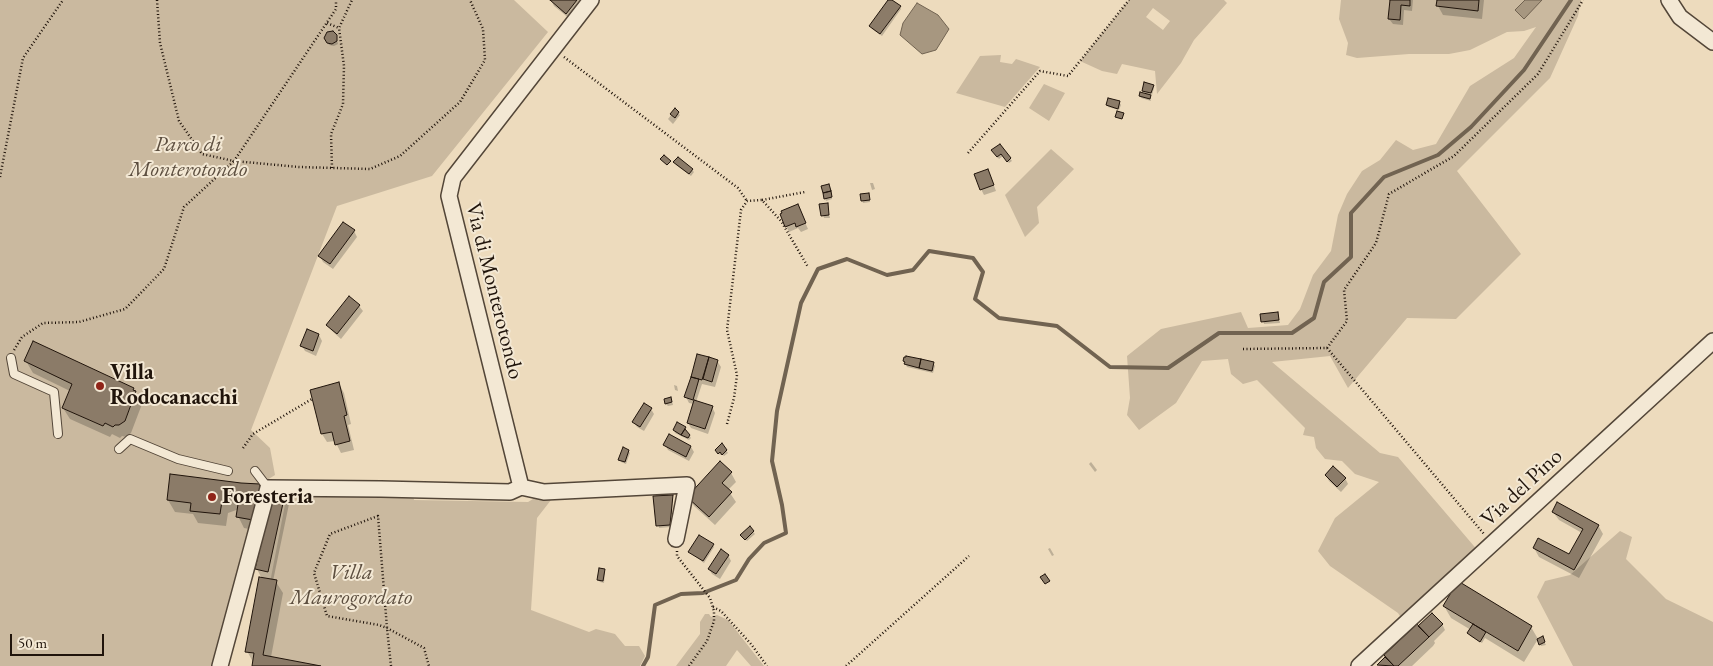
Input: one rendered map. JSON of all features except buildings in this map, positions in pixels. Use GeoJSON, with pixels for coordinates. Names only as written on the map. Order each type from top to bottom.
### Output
{"type":"FeatureCollection","features":[{"type":"Feature","properties":{"kind":"street","name":"Via di Monterotondo"},"geometry":{"type":"LineString","coordinates":[[521,487],[449,196],[453,178],[591,0]]}},
{"type":"Feature","properties":{"kind":"street"},"geometry":{"type":"LineString","coordinates":[[1669,0],[1680,17],[1713,42]]}},
{"type":"Feature","properties":{"kind":"street","name":"Via del Pino"},"geometry":{"type":"LineString","coordinates":[[1359,666],[1455,580],[1713,341]]}},
{"type":"Feature","properties":{"kind":"street"},"geometry":{"type":"LineString","coordinates":[[220,666],[268,488],[510,492],[521,487],[544,492],[687,486],[676,539]]}},
{"type":"Feature","properties":{"kind":"lane"},"geometry":{"type":"LineString","coordinates":[[10,358],[14,374],[54,392],[58,434]]}},
{"type":"Feature","properties":{"kind":"lane"},"geometry":{"type":"LineString","coordinates":[[119,449],[130,439],[178,460],[228,471]]}},
{"type":"Feature","properties":{"kind":"lane"},"geometry":{"type":"LineString","coordinates":[[255,471],[268,488]]}},
{"type":"Feature","properties":{"kind":"path"},"geometry":{"type":"LineString","coordinates":[[0,177],[23,58],[62,0]]}},
{"type":"Feature","properties":{"kind":"path"},"geometry":{"type":"LineString","coordinates":[[157,0],[160,44],[179,121],[202,154],[234,161],[370,169],[400,156],[460,102],[485,60],[482,29],[470,0]]}},
{"type":"Feature","properties":{"kind":"path"},"geometry":{"type":"LineString","coordinates":[[10,358],[22,336],[43,323],[79,322],[125,309],[164,269],[184,207],[234,161],[336,9],[336,0]]}},
{"type":"Feature","properties":{"kind":"path"},"geometry":{"type":"LineString","coordinates":[[332,168],[331,134],[343,104],[344,66],[339,28],[352,0]]}},
{"type":"Feature","properties":{"kind":"path"},"geometry":{"type":"LineString","coordinates":[[968,153],[1040,71],[1068,76],[1129,0]]}},
{"type":"Feature","properties":{"kind":"path"},"geometry":{"type":"LineString","coordinates":[[1327,348],[1347,321],[1344,290],[1376,243],[1389,194],[1454,156],[1538,74],[1583,0]]}},
{"type":"Feature","properties":{"kind":"path"},"geometry":{"type":"LineString","coordinates":[[327,23],[339,28]]}},
{"type":"Feature","properties":{"kind":"path"},"geometry":{"type":"LineString","coordinates":[[553,49],[738,188],[747,201]]}},
{"type":"Feature","properties":{"kind":"path"},"geometry":{"type":"LineString","coordinates":[[747,201],[805,192]]}},
{"type":"Feature","properties":{"kind":"path"},"geometry":{"type":"LineString","coordinates":[[762,200],[781,221],[808,266]]}},
{"type":"Feature","properties":{"kind":"path"},"geometry":{"type":"LineString","coordinates":[[727,424],[734,398],[737,375],[727,330],[741,210],[747,201]]}},
{"type":"Feature","properties":{"kind":"path"},"geometry":{"type":"LineString","coordinates":[[1243,349],[1327,348]]}},
{"type":"Feature","properties":{"kind":"path"},"geometry":{"type":"LineString","coordinates":[[1327,348],[1484,534]]}},
{"type":"Feature","properties":{"kind":"path"},"geometry":{"type":"LineString","coordinates":[[243,448],[252,434],[312,399]]}},
{"type":"Feature","properties":{"kind":"path"},"geometry":{"type":"LineString","coordinates":[[391,666],[387,628],[378,516],[330,534],[314,573],[327,616],[387,628],[424,648],[429,666]]}},
{"type":"Feature","properties":{"kind":"path"},"geometry":{"type":"LineString","coordinates":[[676,539],[677,556],[710,598],[714,621],[707,641],[689,666]]}},
{"type":"Feature","properties":{"kind":"path"},"geometry":{"type":"LineString","coordinates":[[846,666],[969,556]]}},
{"type":"Feature","properties":{"kind":"path"},"geometry":{"type":"LineString","coordinates":[[712,606],[721,611],[751,644],[767,666]]}},
{"type":"Feature","properties":{"kind":"green space","name":"Parco di Monterotondo"},"geometry":{"type":"Polygon","coordinates":[[[0,0],[514,0],[548,32],[432,176],[337,206],[251,430],[270,448],[275,475],[267,480],[215,666],[0,666],[0,0]],[[33,341],[72,384],[62,408],[103,426],[105,423],[113,427],[125,421],[136,392],[133,390],[134,388],[33,341]]]}},
{"type":"Feature","properties":{"kind":"green space"},"geometry":{"type":"Polygon","coordinates":[[[1129,0],[1224,0],[1227,3],[1194,40],[1181,63],[1157,94],[1155,71],[1122,64],[1117,74],[1102,71],[1080,61],[1129,0]],[[1153,8],[1146,17],[1163,30],[1170,21],[1153,8]]]}},
{"type":"Feature","properties":{"kind":"green space"},"geometry":{"type":"Polygon","coordinates":[[[1341,0],[1581,0],[1578,16],[1550,78],[1457,171],[1521,254],[1456,319],[1407,318],[1348,388],[1330,356],[1272,362],[1380,453],[1398,457],[1479,552],[1405,624],[1398,613],[1330,566],[1318,551],[1335,518],[1379,482],[1355,474],[1342,461],[1325,459],[1316,448],[1314,437],[1303,435],[1305,428],[1257,380],[1243,384],[1231,374],[1228,359],[1202,361],[1176,403],[1139,430],[1127,415],[1130,398],[1127,356],[1161,329],[1241,312],[1248,328],[1288,325],[1300,309],[1313,275],[1331,251],[1338,215],[1347,194],[1362,171],[1380,160],[1396,140],[1413,150],[1436,144],[1470,86],[1514,58],[1536,27],[1524,31],[1507,32],[1470,50],[1449,54],[1409,54],[1357,58],[1346,55],[1348,43],[1339,19],[1341,0]]]}},
{"type":"Feature","properties":{"kind":"green space"},"geometry":{"type":"Polygon","coordinates":[[[1001,55],[1000,62],[1012,64],[1016,59],[1040,67],[1005,107],[956,93],[980,56],[1001,55]]]}},
{"type":"Feature","properties":{"kind":"green space"},"geometry":{"type":"Polygon","coordinates":[[[1044,84],[1065,93],[1049,121],[1029,108],[1044,84]]]}},
{"type":"Feature","properties":{"kind":"green space"},"geometry":{"type":"Polygon","coordinates":[[[1051,149],[1074,169],[1037,207],[1039,223],[1025,237],[1005,195],[1051,149]]]}},
{"type":"Feature","properties":{"kind":"green space","name":"Villa Maurogordato"},"geometry":{"type":"Polygon","coordinates":[[[287,494],[413,495],[414,500],[528,502],[538,496],[551,500],[537,518],[531,610],[589,632],[596,629],[615,634],[625,646],[639,646],[645,656],[640,666],[254,666],[287,494]]]}},
{"type":"Feature","properties":{"kind":"green space"},"geometry":{"type":"Polygon","coordinates":[[[1620,531],[1632,537],[1626,559],[1666,599],[1713,622],[1713,666],[1573,666],[1537,597],[1545,581],[1570,575],[1620,531]]]}},
{"type":"Feature","properties":{"kind":"green space"},"geometry":{"type":"Polygon","coordinates":[[[705,614],[709,614],[711,617],[717,615],[728,620],[764,666],[751,666],[737,650],[726,666],[676,666],[700,634],[700,622],[705,614]]]}},
{"type":"Feature","properties":{"kind":"shaded area"},"geometry":{"type":"Polygon","coordinates":[[[1525,0],[1542,0],[1524,19],[1515,10],[1525,0]]]}},
{"type":"Feature","properties":{"kind":"shaded area"},"geometry":{"type":"Polygon","coordinates":[[[917,3],[938,15],[949,29],[936,50],[922,54],[900,35],[903,23],[917,3]]]}},
{"type":"Feature","properties":{"kind":"waterway"},"geometry":{"type":"LineString","coordinates":[[643,666],[648,657],[655,605],[681,594],[703,593],[736,580],[749,559],[764,543],[786,533],[772,461],[777,411],[801,303],[818,269],[847,259],[887,275],[913,270],[929,251],[973,258],[983,272],[975,299],[999,318],[1057,326],[1110,367],[1168,368],[1219,333],[1292,333],[1314,318],[1324,282],[1351,257],[1351,213],[1384,177],[1438,155],[1471,127],[1524,70],[1571,0]]}},
{"type":"Feature","properties":{"kind":"place","name":"Villa Rodocanacchi"},"geometry":{"type":"Point","coordinates":[100,386]}},
{"type":"Feature","properties":{"kind":"place","name":"Foresteria"},"geometry":{"type":"Point","coordinates":[212,497]}}]}
